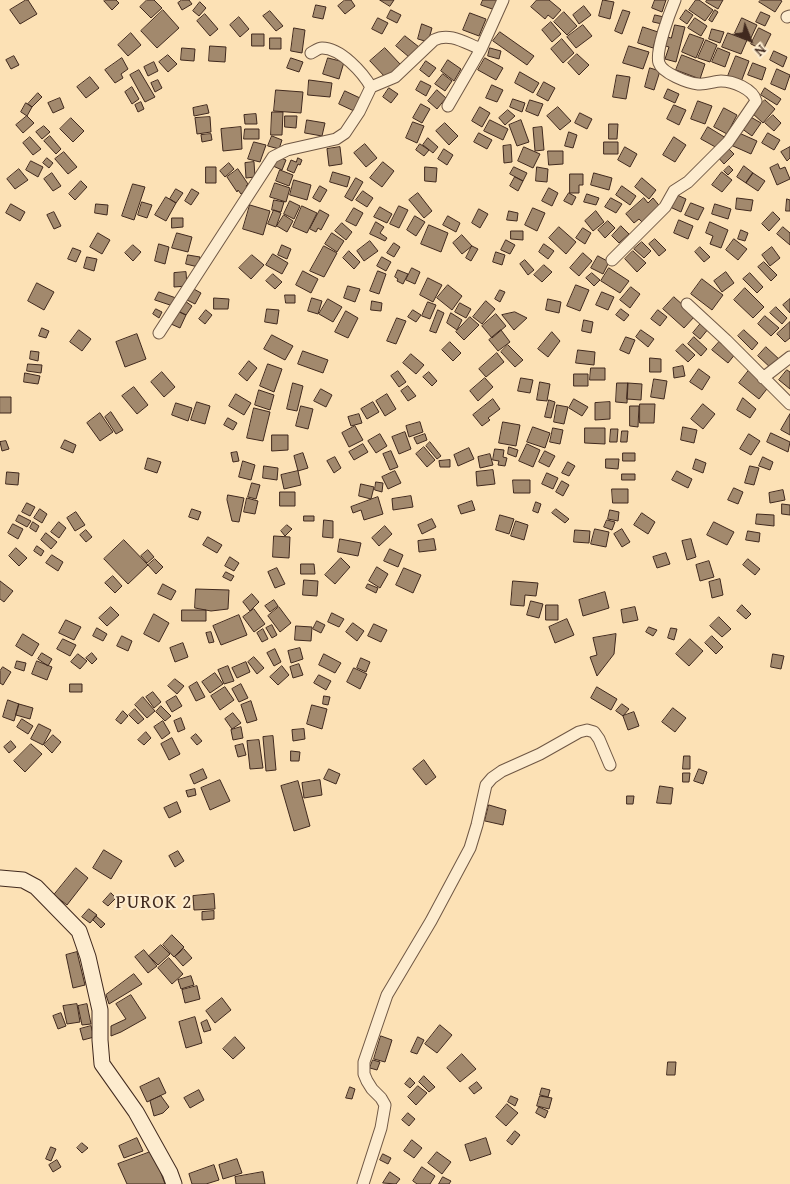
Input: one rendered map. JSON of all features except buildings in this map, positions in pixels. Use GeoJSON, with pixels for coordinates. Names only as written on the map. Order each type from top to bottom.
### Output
{"type":"FeatureCollection","features":[{"type":"Feature","properties":{"kind":"main road"},"geometry":{"type":"LineString","coordinates":[[0,878],[23,880],[36,887],[79,931],[90,964],[100,1010],[102,1064],[136,1112],[170,1173],[174,1184]]}},
{"type":"Feature","properties":{"kind":"street"},"geometry":{"type":"LineString","coordinates":[[448,106],[480,49],[502,0]]}},
{"type":"Feature","properties":{"kind":"street"},"geometry":{"type":"LineString","coordinates":[[612,260],[665,207],[674,191],[688,182],[728,142],[756,101],[748,91],[731,82],[722,81],[698,84],[670,74],[662,68],[659,63],[658,53],[675,0]]}},
{"type":"Feature","properties":{"kind":"street"},"geometry":{"type":"LineString","coordinates":[[159,333],[268,162],[279,153],[336,139],[345,133],[372,87],[395,77],[434,40],[441,36],[450,36],[480,49]]}},
{"type":"Feature","properties":{"kind":"street"},"geometry":{"type":"LineString","coordinates":[[311,53],[325,48],[346,58],[359,69],[372,87]]}},
{"type":"Feature","properties":{"kind":"street"},"geometry":{"type":"LineString","coordinates":[[687,304],[790,404]]}},
{"type":"Feature","properties":{"kind":"street"},"geometry":{"type":"LineString","coordinates":[[763,378],[790,357]]}},
{"type":"Feature","properties":{"kind":"street"},"geometry":{"type":"LineString","coordinates":[[363,1184],[382,1128],[385,1105],[367,1081],[364,1074],[364,1062],[387,995],[431,921],[470,848],[486,785],[502,771],[540,754],[579,732],[587,730],[594,732],[599,739],[610,765]]}},
{"type":"Feature","properties":{"kind":"district","name":"PUROK 2"},"geometry":{"type":"Point","coordinates":[154,903]}}]}
